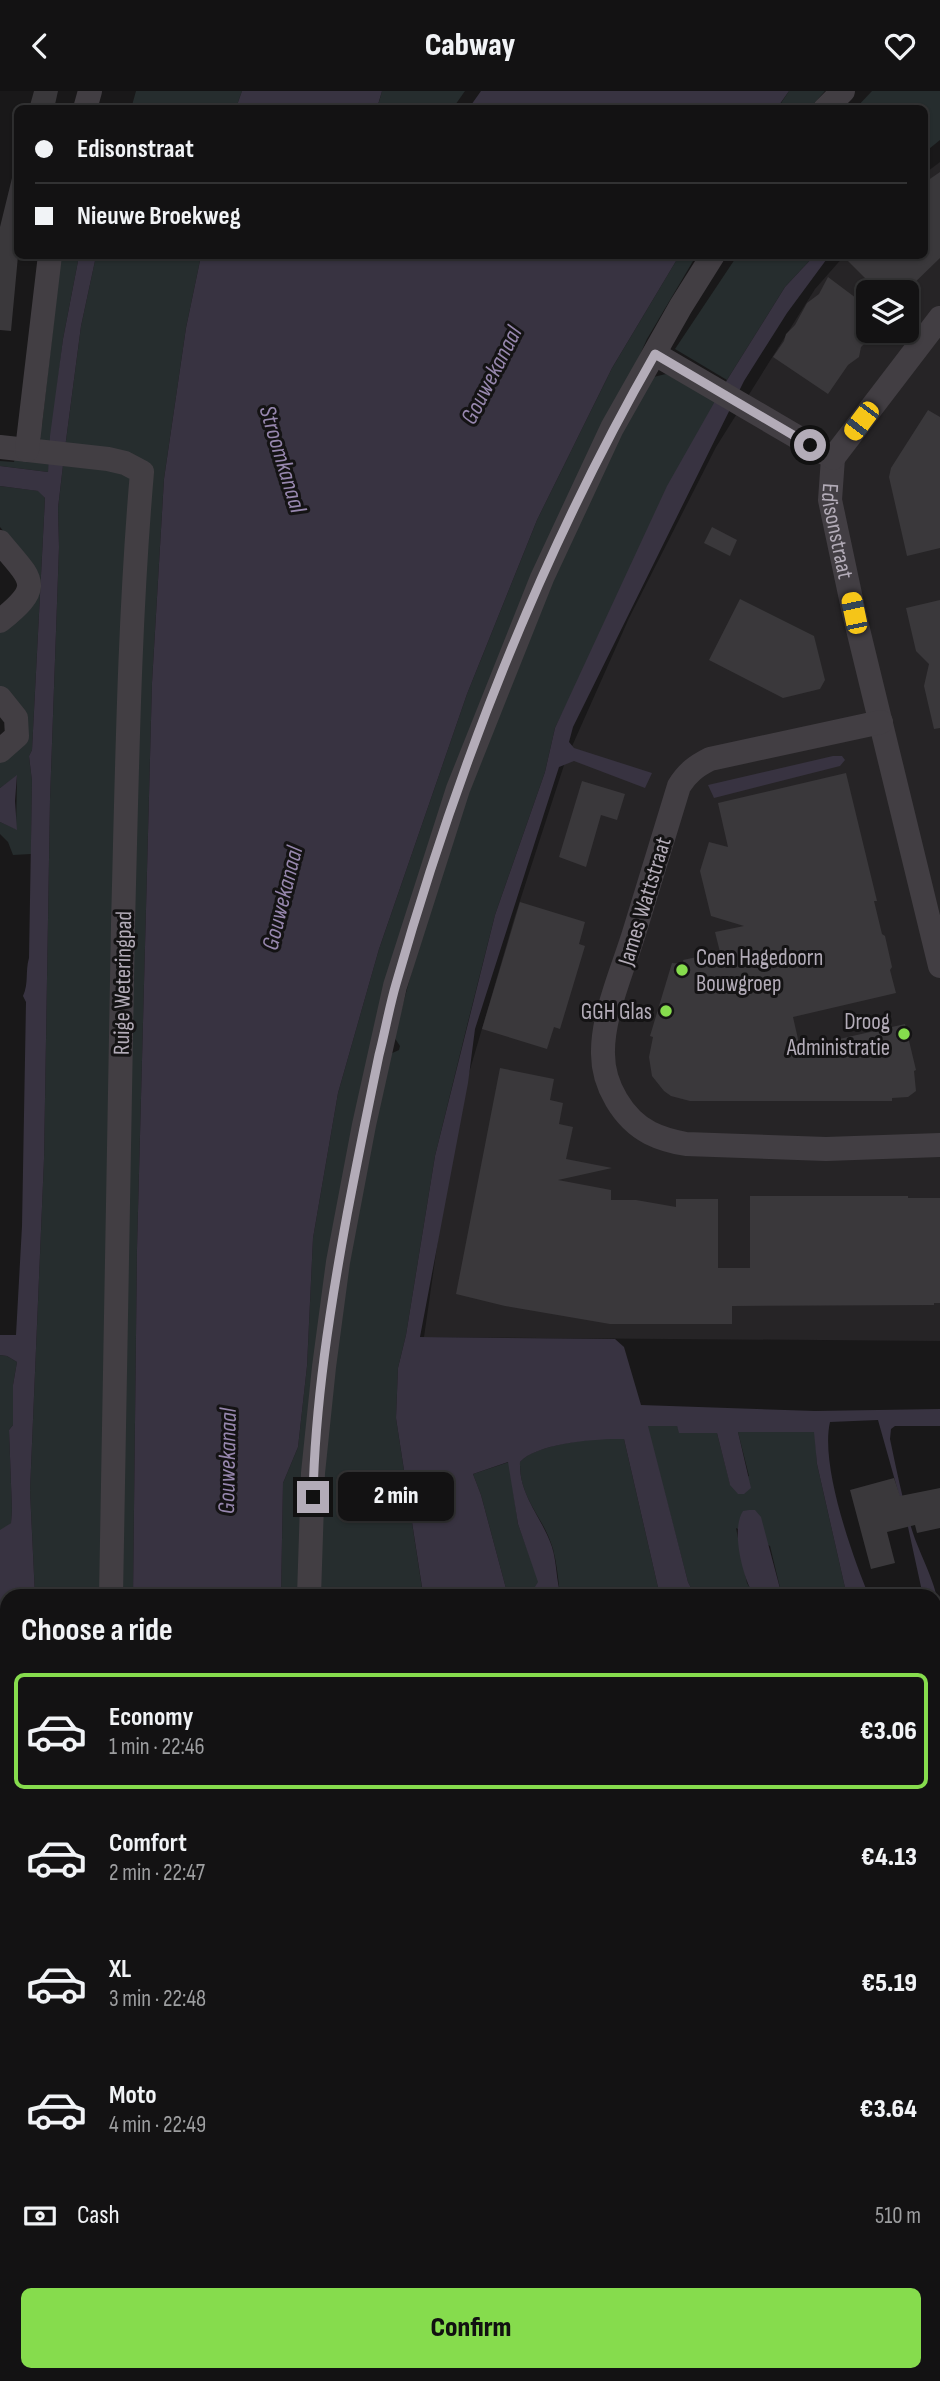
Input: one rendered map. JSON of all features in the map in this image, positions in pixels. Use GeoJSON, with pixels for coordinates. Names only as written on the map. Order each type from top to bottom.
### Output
{"type":"FeatureCollection","features":[{"type":"Feature","properties":{"kind":"street"},"geometry":{"type":"LineString","coordinates":[[829,105],[842,91]]}},
{"type":"Feature","properties":{"kind":"street"},"geometry":{"type":"LineString","coordinates":[[35,451],[50,259]]}},
{"type":"Feature","properties":{"kind":"street"},"geometry":{"type":"LineString","coordinates":[[309,1589],[313,1473],[337,1275],[364,1125],[395,986],[458,789],[542,577],[612,428],[710,259]]}},
{"type":"Feature","properties":{"kind":"street"},"geometry":{"type":"LineString","coordinates":[[834,459],[940,318]]}},
{"type":"Feature","properties":{"kind":"street","name":"Edisonstraat"},"geometry":{"type":"LineString","coordinates":[[655,354],[834,459],[830,500],[854,613],[940,966]]}},
{"type":"Feature","properties":{"kind":"street","name":"Ruige Weteringpad"},"geometry":{"type":"LineString","coordinates":[[0,447],[108,459],[125,463],[142,472],[132,639],[124,866],[111,1589]]}},
{"type":"Feature","properties":{"kind":"street"},"geometry":{"type":"LineString","coordinates":[[0,542],[29,577],[29,592],[21,605],[0,621]]}},
{"type":"Feature","properties":{"kind":"street"},"geometry":{"type":"LineString","coordinates":[[0,698],[16,718],[17,736],[0,751]]}},
{"type":"Feature","properties":{"kind":"street","name":"James Wattstraat"},"geometry":{"type":"LineString","coordinates":[[881,722],[710,759],[685,776],[679,786],[609,1015],[604,1037],[604,1064],[612,1091],[621,1107],[649,1133],[666,1140],[686,1144],[826,1149],[940,1146]]}},
{"type":"Feature","properties":{"kind":"shaded area"},"geometry":{"type":"Polygon","coordinates":[[[136,91],[242,91],[237,105],[132,105],[136,91]]]}},
{"type":"Feature","properties":{"kind":"shaded area"},"geometry":{"type":"Polygon","coordinates":[[[382,91],[465,91],[455,105],[378,105],[382,91]]]}},
{"type":"Feature","properties":{"kind":"shaded area"},"geometry":{"type":"Polygon","coordinates":[[[789,91],[825,91],[813,105],[780,105],[789,91]]]}},
{"type":"Feature","properties":{"kind":"shaded area"},"geometry":{"type":"Polygon","coordinates":[[[872,91],[940,91],[940,140],[928,150],[928,105],[859,105],[872,91]]]}},
{"type":"Feature","properties":{"kind":"shaded area"},"geometry":{"type":"Polygon","coordinates":[[[940,162],[940,1341],[424,1337],[455,1121],[514,919],[565,762],[629,618],[716,447],[815,289],[841,259],[928,259],[928,171],[940,162]]]}},
{"type":"Feature","properties":{"kind":"shaded area"},"geometry":{"type":"Polygon","coordinates":[[[61,259],[78,259],[63,339],[50,447],[43,447],[36,425],[42,425],[61,259]]]}},
{"type":"Feature","properties":{"kind":"shaded area"},"geometry":{"type":"Polygon","coordinates":[[[95,259],[200,259],[186,328],[164,479],[152,683],[137,1249],[133,1589],[35,1589],[30,1491],[44,1159],[58,508],[81,326],[95,259]]]}},
{"type":"Feature","properties":{"kind":"shaded area"},"geometry":{"type":"Polygon","coordinates":[[[677,259],[694,259],[647,339],[550,554],[370,1079],[304,1589],[281,1589],[283,1483],[298,1447],[307,1366],[313,1238],[338,1093],[379,949],[467,694],[537,520],[612,368],[677,259]]]}},
{"type":"Feature","properties":{"kind":"shaded area"},"geometry":{"type":"Polygon","coordinates":[[[735,259],[811,259],[785,287],[727,380],[675,349],[735,259]]]}},
{"type":"Feature","properties":{"kind":"shaded area"},"geometry":{"type":"Polygon","coordinates":[[[666,374],[717,399],[555,728],[545,772],[495,915],[435,1156],[406,1335],[398,1368],[396,1418],[422,1588],[316,1589],[334,1331],[388,1055],[399,1050],[400,1046],[394,1037],[422,934],[471,782],[578,519],[649,378],[666,374]]]}},
{"type":"Feature","properties":{"kind":"shaded area"},"geometry":{"type":"Polygon","coordinates":[[[50,457],[48,472],[0,466],[0,461],[14,462],[15,458],[50,457]]]}},
{"type":"Feature","properties":{"kind":"shaded area"},"geometry":{"type":"Polygon","coordinates":[[[0,486],[39,491],[45,498],[32,750],[29,756],[32,781],[31,854],[13,855],[8,842],[0,834],[0,822],[16,829],[17,776],[0,788],[0,761],[26,717],[0,686],[0,631],[35,570],[0,527],[0,486]]]}},
{"type":"Feature","properties":{"kind":"shaded area"},"geometry":{"type":"Polygon","coordinates":[[[0,1355],[17,1362],[13,1385],[13,1425],[9,1430],[11,1523],[2,1531],[0,1530],[0,1355]]]}},
{"type":"Feature","properties":{"kind":"shaded area"},"geometry":{"type":"Polygon","coordinates":[[[647,1426],[677,1426],[680,1433],[717,1433],[730,1484],[749,1476],[738,1432],[815,1432],[817,1464],[845,1589],[780,1589],[770,1546],[736,1528],[750,1589],[692,1589],[647,1426]]]}},
{"type":"Feature","properties":{"kind":"shaded area"},"geometry":{"type":"Polygon","coordinates":[[[600,1438],[624,1439],[658,1589],[559,1589],[553,1549],[527,1497],[520,1462],[526,1456],[545,1448],[600,1438]]]}},
{"type":"Feature","properties":{"kind":"shaded area"},"geometry":{"type":"Polygon","coordinates":[[[509,1462],[518,1524],[539,1582],[534,1589],[506,1589],[473,1474],[509,1462]]]}},
{"type":"Feature","properties":{"kind":"water"},"geometry":{"type":"Polygon","coordinates":[[[242,91],[382,91],[378,105],[237,105],[242,91]]]}},
{"type":"Feature","properties":{"kind":"water"},"geometry":{"type":"Polygon","coordinates":[[[481,91],[789,91],[779,105],[471,105],[481,91]]]}},
{"type":"Feature","properties":{"kind":"water"},"geometry":{"type":"Polygon","coordinates":[[[78,259],[95,259],[81,326],[58,508],[44,1159],[30,1491],[35,1589],[0,1589],[0,1530],[11,1523],[12,1510],[9,1430],[13,1425],[13,1385],[17,1362],[0,1355],[0,1335],[16,1335],[22,1226],[26,1002],[23,996],[29,958],[32,781],[29,756],[32,750],[45,498],[38,491],[0,486],[0,466],[48,472],[63,339],[78,259]]]}},
{"type":"Feature","properties":{"kind":"water"},"geometry":{"type":"Polygon","coordinates":[[[200,259],[677,259],[612,368],[537,520],[467,694],[379,949],[338,1093],[313,1238],[307,1366],[298,1447],[283,1483],[281,1589],[133,1589],[137,1249],[152,683],[164,479],[186,328],[200,259]]]}},
{"type":"Feature","properties":{"kind":"water"},"geometry":{"type":"Polygon","coordinates":[[[811,259],[827,259],[787,313],[744,381],[573,727],[569,742],[574,748],[652,773],[645,788],[574,761],[559,767],[475,1029],[468,1083],[420,1337],[615,1339],[624,1347],[641,1405],[815,1411],[940,1409],[940,1426],[895,1426],[891,1429],[890,1439],[911,1527],[935,1589],[921,1589],[908,1527],[878,1420],[830,1422],[828,1440],[829,1462],[839,1510],[866,1589],[845,1589],[817,1464],[814,1432],[738,1432],[751,1488],[744,1494],[738,1494],[730,1485],[717,1433],[679,1433],[677,1426],[648,1426],[692,1589],[658,1589],[624,1439],[613,1439],[553,1446],[539,1450],[520,1462],[523,1485],[552,1547],[559,1589],[534,1589],[538,1582],[518,1524],[508,1462],[473,1474],[506,1589],[421,1589],[396,1418],[398,1368],[406,1335],[435,1156],[495,915],[545,772],[555,728],[667,486],[727,380],[785,287],[811,259]]]}},
{"type":"Feature","properties":{"kind":"water"},"geometry":{"type":"Polygon","coordinates":[[[842,756],[845,760],[840,766],[714,798],[708,785],[842,756]]]}},
{"type":"Feature","properties":{"kind":"water"},"geometry":{"type":"Polygon","coordinates":[[[17,775],[17,830],[0,822],[0,788],[17,775]]]}},
{"type":"Feature","properties":{"kind":"water"},"geometry":{"type":"Polygon","coordinates":[[[755,1510],[761,1517],[780,1589],[751,1589],[738,1540],[743,1511],[755,1510]]]}},
{"type":"Feature","properties":{"kind":"building"},"geometry":{"type":"Polygon","coordinates":[[[34,91],[58,91],[55,105],[30,105],[34,91]]]}},
{"type":"Feature","properties":{"kind":"building"},"geometry":{"type":"Polygon","coordinates":[[[940,172],[940,258],[917,280],[867,280],[846,259],[928,259],[928,180],[940,172]]]}},
{"type":"Feature","properties":{"kind":"building"},"geometry":{"type":"Polygon","coordinates":[[[14,178],[14,259],[18,259],[11,331],[0,330],[0,227],[14,178]]]}},
{"type":"Feature","properties":{"kind":"building"},"geometry":{"type":"Polygon","coordinates":[[[828,277],[856,298],[856,343],[865,343],[861,347],[859,357],[848,365],[828,394],[773,357],[807,303],[819,294],[828,277]]]}},
{"type":"Feature","properties":{"kind":"building"},"geometry":{"type":"Polygon","coordinates":[[[928,410],[940,417],[940,548],[907,556],[889,477],[891,468],[928,410]]]}},
{"type":"Feature","properties":{"kind":"building"},"geometry":{"type":"Polygon","coordinates":[[[712,527],[737,540],[730,556],[704,543],[712,527]]]}},
{"type":"Feature","properties":{"kind":"building"},"geometry":{"type":"Polygon","coordinates":[[[740,599],[814,636],[825,680],[820,689],[783,698],[709,660],[740,599]]]}},
{"type":"Feature","properties":{"kind":"building"},"geometry":{"type":"Polygon","coordinates":[[[940,600],[940,728],[934,729],[924,686],[929,664],[916,651],[906,608],[940,600]]]}},
{"type":"Feature","properties":{"kind":"building"},"geometry":{"type":"Polygon","coordinates":[[[846,773],[896,993],[793,1017],[800,1048],[905,1024],[916,1070],[916,1091],[908,1097],[892,1098],[892,1101],[690,1101],[671,1096],[652,1076],[649,1057],[653,1037],[650,1036],[672,963],[684,964],[683,960],[720,952],[715,932],[744,926],[711,916],[700,871],[709,842],[728,847],[718,803],[846,773]]]}},
{"type":"Feature","properties":{"kind":"building"},"geometry":{"type":"Polygon","coordinates":[[[582,781],[625,794],[617,820],[601,815],[586,867],[559,857],[582,781]]]}},
{"type":"Feature","properties":{"kind":"building"},"geometry":{"type":"Polygon","coordinates":[[[520,902],[585,922],[579,944],[585,946],[560,1029],[554,1027],[547,1049],[482,1029],[520,902]]]}},
{"type":"Feature","properties":{"kind":"building"},"geometry":{"type":"Polygon","coordinates":[[[500,1068],[554,1079],[550,1100],[563,1103],[559,1124],[573,1127],[566,1159],[612,1168],[558,1180],[611,1190],[611,1200],[636,1200],[676,1207],[676,1199],[718,1199],[718,1268],[750,1268],[750,1196],[940,1198],[940,1303],[732,1306],[732,1324],[610,1324],[505,1306],[456,1294],[500,1068]]]}},
{"type":"Feature","properties":{"kind":"building"},"geometry":{"type":"Polygon","coordinates":[[[894,1478],[900,1496],[940,1488],[940,1528],[917,1533],[915,1525],[887,1532],[895,1563],[871,1569],[850,1490],[894,1478]]]}},
{"type":"Feature","properties":{"kind":"place","name":"Coen Hagedoorn Bouwgroep"},"geometry":{"type":"Point","coordinates":[682,970]}},
{"type":"Feature","properties":{"kind":"place","name":"GGH Glas"},"geometry":{"type":"Point","coordinates":[666,1011]}},
{"type":"Feature","properties":{"kind":"place","name":"Droog Administratie"},"geometry":{"type":"Point","coordinates":[904,1034]}},
{"type":"Feature","properties":{"kind":"route"},"geometry":{"type":"LineString","coordinates":[[313,1497],[324,1367],[338,1262],[364,1125],[395,986],[458,789],[542,577],[612,428],[655,354],[810,445]]}},
{"type":"Feature","properties":{"kind":"water label","name":"Gouwekanaal"},"geometry":{"type":"Point","coordinates":[491,375]}},
{"type":"Feature","properties":{"kind":"water label","name":"Stroomkanaal"},"geometry":{"type":"Point","coordinates":[283,459]}},
{"type":"Feature","properties":{"kind":"water label","name":"Gouwekanaal"},"geometry":{"type":"Point","coordinates":[282,898]}},
{"type":"Feature","properties":{"kind":"water label","name":"Gouwekanaal"},"geometry":{"type":"Point","coordinates":[227,1461]}}]}
